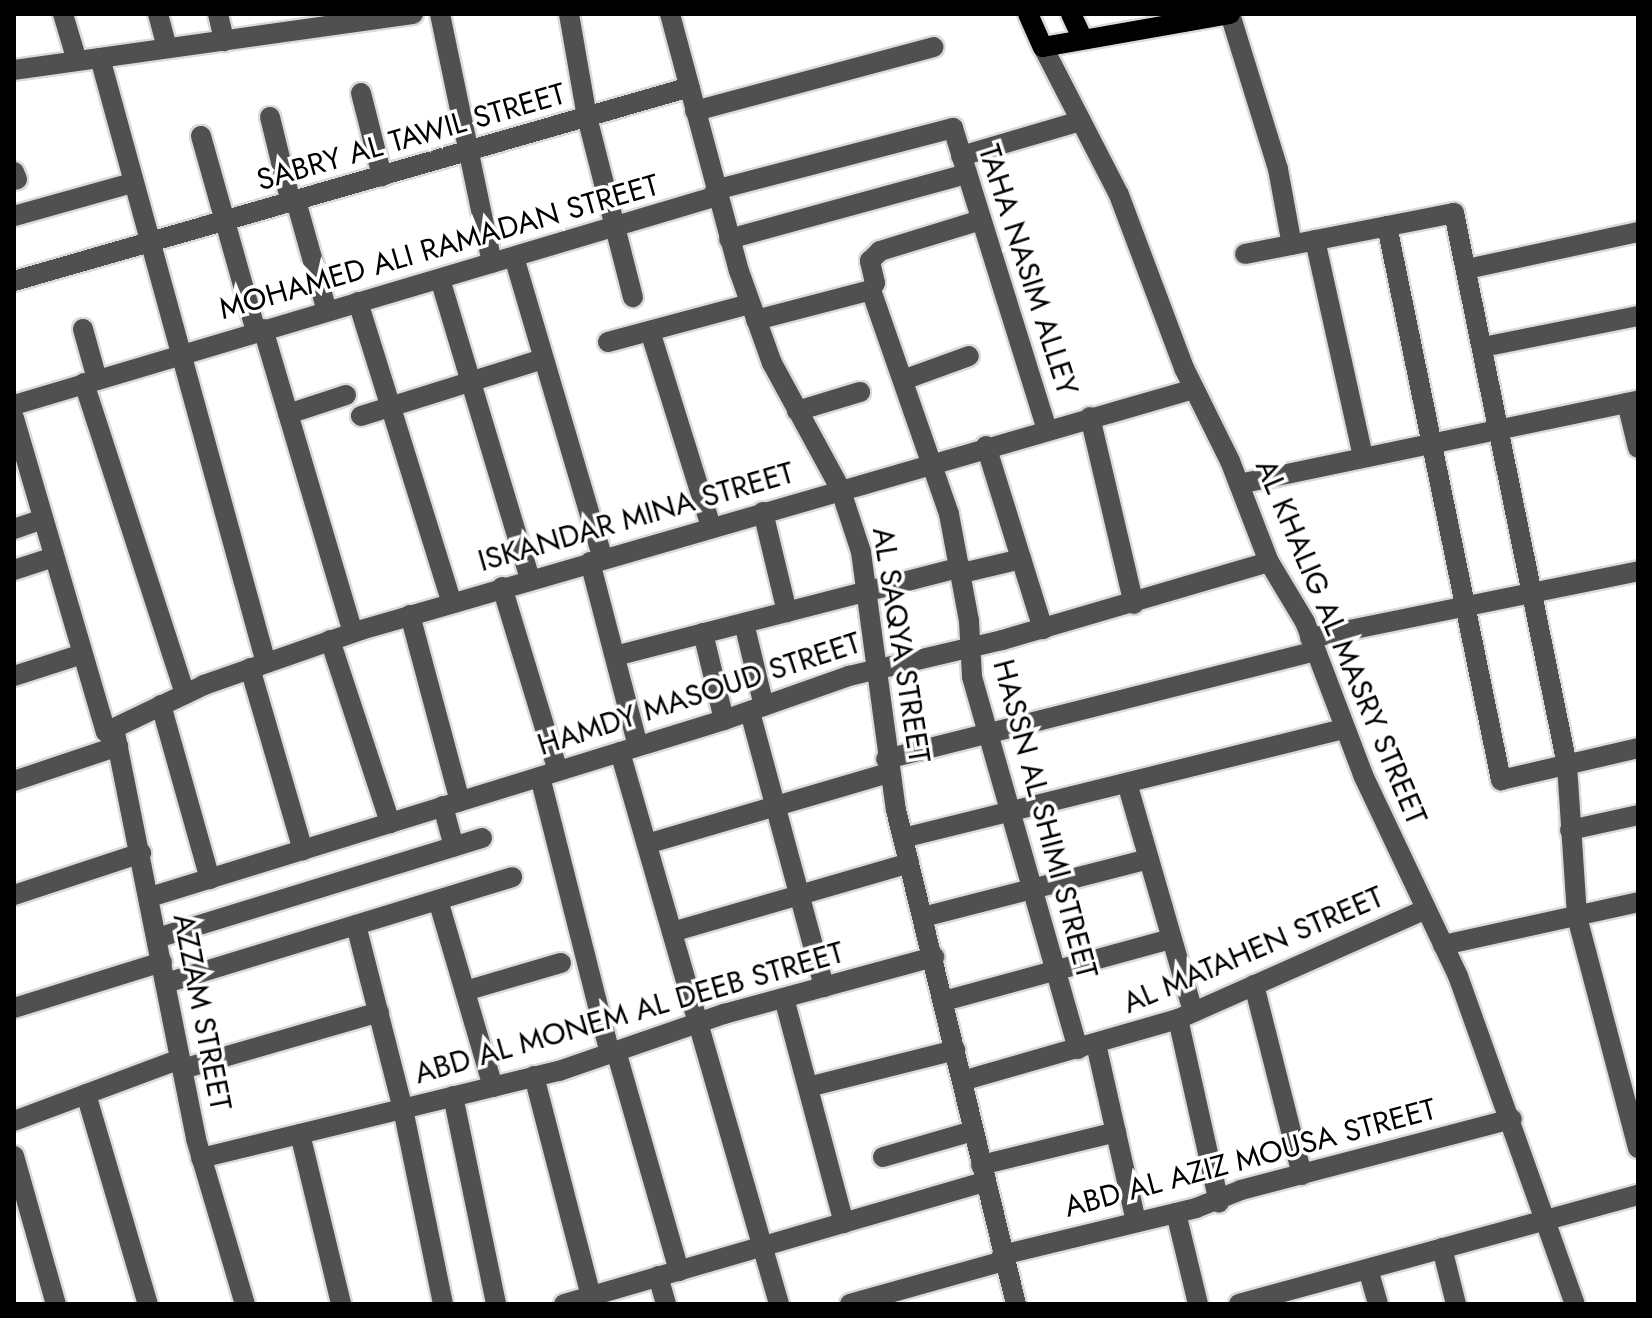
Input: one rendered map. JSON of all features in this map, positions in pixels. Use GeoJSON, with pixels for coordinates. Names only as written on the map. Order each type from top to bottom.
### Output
{"type":"FeatureCollection","features":[{"type":"Feature","properties":{"kind":"main road","name":"AL KHALIG AL MASRY STREET"},"geometry":{"type":"LineString","coordinates":[[1028,14],[1043,47]]}},
{"type":"Feature","properties":{"kind":"main road"},"geometry":{"type":"LineString","coordinates":[[1071,14],[1082,38]]}},
{"type":"Feature","properties":{"kind":"main road"},"geometry":{"type":"LineString","coordinates":[[1043,47],[1226,14]]}},
{"type":"Feature","properties":{"kind":"street"},"geometry":{"type":"LineString","coordinates":[[63,14],[77,61]]}},
{"type":"Feature","properties":{"kind":"street"},"geometry":{"type":"LineString","coordinates":[[158,14],[167,48]]}},
{"type":"Feature","properties":{"kind":"street"},"geometry":{"type":"LineString","coordinates":[[218,14],[224,41]]}},
{"type":"Feature","properties":{"kind":"street"},"geometry":{"type":"LineString","coordinates":[[14,70],[381,16],[413,14]]}},
{"type":"Feature","properties":{"kind":"street"},"geometry":{"type":"LineString","coordinates":[[440,14],[466,152],[492,263]]}},
{"type":"Feature","properties":{"kind":"street"},"geometry":{"type":"LineString","coordinates":[[569,14],[587,117],[633,297]]}},
{"type":"Feature","properties":{"kind":"street","name":"AL SAQYA STREET"},"geometry":{"type":"LineString","coordinates":[[670,14],[716,193],[753,312],[797,411],[840,488],[861,552],[888,766],[982,1174],[1016,1304]]}},
{"type":"Feature","properties":{"kind":"street"},"geometry":{"type":"LineString","coordinates":[[1226,14],[1275,156],[1292,245]]}},
{"type":"Feature","properties":{"kind":"street"},"geometry":{"type":"LineString","coordinates":[[695,111],[934,47]]}},
{"type":"Feature","properties":{"kind":"street","name":"AL KHALIG AL MASRY STREET"},"geometry":{"type":"LineString","coordinates":[[1043,47],[1147,261],[1194,389],[1239,484],[1269,562],[1312,645],[1345,729],[1443,945],[1512,1119],[1575,1304]]}},
{"type":"Feature","properties":{"kind":"street"},"geometry":{"type":"LineString","coordinates":[[100,58],[303,850]]}},
{"type":"Feature","properties":{"kind":"street","name":"SABRY AL TAWIL STREET"},"geometry":{"type":"LineString","coordinates":[[14,281],[690,87]]}},
{"type":"Feature","properties":{"kind":"street"},"geometry":{"type":"LineString","coordinates":[[361,93],[382,176]]}},
{"type":"Feature","properties":{"kind":"street"},"geometry":{"type":"LineString","coordinates":[[270,117],[327,311]]}},
{"type":"Feature","properties":{"kind":"street"},"geometry":{"type":"LineString","coordinates":[[729,239],[964,165],[1081,121]]}},
{"type":"Feature","properties":{"kind":"street","name":"MOHAMED ALI RAMADAN STREET"},"geometry":{"type":"LineString","coordinates":[[14,405],[613,228],[716,193],[953,128]]}},
{"type":"Feature","properties":{"kind":"street","name":"TAHA NASIM ALLEY"},"geometry":{"type":"LineString","coordinates":[[953,128],[1047,430]]}},
{"type":"Feature","properties":{"kind":"street"},"geometry":{"type":"LineString","coordinates":[[201,136],[224,222],[288,414],[353,632]]}},
{"type":"Feature","properties":{"kind":"street"},"geometry":{"type":"LineString","coordinates":[[14,216],[132,183]]}},
{"type":"Feature","properties":{"kind":"street"},"geometry":{"type":"LineString","coordinates":[[1245,254],[1454,213],[1567,765],[1577,917],[1638,1148]]}},
{"type":"Feature","properties":{"kind":"street"},"geometry":{"type":"LineString","coordinates":[[608,342],[650,331],[871,290],[875,283],[870,261],[880,251],[981,220]]}},
{"type":"Feature","properties":{"kind":"street"},"geometry":{"type":"LineString","coordinates":[[1387,226],[1501,780],[1638,748]]}},
{"type":"Feature","properties":{"kind":"street"},"geometry":{"type":"LineString","coordinates":[[1467,269],[1638,232]]}},
{"type":"Feature","properties":{"kind":"street"},"geometry":{"type":"LineString","coordinates":[[1315,240],[1363,456]]}},
{"type":"Feature","properties":{"kind":"street"},"geometry":{"type":"LineString","coordinates":[[514,257],[596,561],[647,844],[779,1304]]}},
{"type":"Feature","properties":{"kind":"street"},"geometry":{"type":"LineString","coordinates":[[440,279],[530,579]]}},
{"type":"Feature","properties":{"kind":"street","name":"HASSN AL SHIMI STREET"},"geometry":{"type":"LineString","coordinates":[[871,290],[934,461],[962,570],[969,648],[986,734],[1053,971],[1087,1047],[1116,1132],[1136,1221]]}},
{"type":"Feature","properties":{"kind":"street"},"geometry":{"type":"LineString","coordinates":[[358,302],[388,408],[451,601]]}},
{"type":"Feature","properties":{"kind":"street"},"geometry":{"type":"LineString","coordinates":[[1483,347],[1638,316]]}},
{"type":"Feature","properties":{"kind":"street"},"geometry":{"type":"LineString","coordinates":[[83,329],[90,381],[185,694]]}},
{"type":"Feature","properties":{"kind":"street"},"geometry":{"type":"LineString","coordinates":[[650,331],[711,527]]}},
{"type":"Feature","properties":{"kind":"street"},"geometry":{"type":"LineString","coordinates":[[903,380],[969,356]]}},
{"type":"Feature","properties":{"kind":"street"},"geometry":{"type":"LineString","coordinates":[[361,416],[543,359]]}},
{"type":"Feature","properties":{"kind":"street","name":"ISKANDAR MINA STREET"},"geometry":{"type":"LineString","coordinates":[[14,781],[113,736],[161,705],[185,694],[353,632],[840,488],[1194,389]]}},
{"type":"Feature","properties":{"kind":"street"},"geometry":{"type":"LineString","coordinates":[[797,411],[860,392]]}},
{"type":"Feature","properties":{"kind":"street"},"geometry":{"type":"LineString","coordinates":[[288,414],[346,395]]}},
{"type":"Feature","properties":{"kind":"street"},"geometry":{"type":"LineString","coordinates":[[1239,484],[1633,402],[1638,448]]}},
{"type":"Feature","properties":{"kind":"street"},"geometry":{"type":"LineString","coordinates":[[1090,417],[1134,604]]}},
{"type":"Feature","properties":{"kind":"street","name":"AZZAM STREET"},"geometry":{"type":"LineString","coordinates":[[14,418],[82,654],[113,736],[141,853],[201,1158],[245,1304]]}},
{"type":"Feature","properties":{"kind":"street"},"geometry":{"type":"LineString","coordinates":[[986,446],[1043,629]]}},
{"type":"Feature","properties":{"kind":"street"},"geometry":{"type":"LineString","coordinates":[[763,512],[787,612]]}},
{"type":"Feature","properties":{"kind":"street"},"geometry":{"type":"LineString","coordinates":[[14,529],[43,519]]}},
{"type":"Feature","properties":{"kind":"street"},"geometry":{"type":"LineString","coordinates":[[14,570],[54,557]]}},
{"type":"Feature","properties":{"kind":"street"},"geometry":{"type":"LineString","coordinates":[[615,656],[866,591],[1021,559]]}},
{"type":"Feature","properties":{"kind":"street","name":"HAMDY MASOUD STREET"},"geometry":{"type":"LineString","coordinates":[[150,897],[724,720],[875,669],[1043,629],[1269,562]]}},
{"type":"Feature","properties":{"kind":"street"},"geometry":{"type":"LineString","coordinates":[[647,844],[776,807],[986,734],[1312,645],[1466,607],[1638,571]]}},
{"type":"Feature","properties":{"kind":"street"},"geometry":{"type":"LineString","coordinates":[[502,587],[613,1052],[679,1271]]}},
{"type":"Feature","properties":{"kind":"street"},"geometry":{"type":"LineString","coordinates":[[410,615],[451,804],[454,847]]}},
{"type":"Feature","properties":{"kind":"street"},"geometry":{"type":"LineString","coordinates":[[744,623],[776,807],[824,987]]}},
{"type":"Feature","properties":{"kind":"street"},"geometry":{"type":"LineString","coordinates":[[703,633],[724,720]]}},
{"type":"Feature","properties":{"kind":"street"},"geometry":{"type":"LineString","coordinates":[[330,640],[390,823]]}},
{"type":"Feature","properties":{"kind":"street"},"geometry":{"type":"LineString","coordinates":[[14,676],[82,654]]}},
{"type":"Feature","properties":{"kind":"street"},"geometry":{"type":"LineString","coordinates":[[161,705],[210,879]]}},
{"type":"Feature","properties":{"kind":"street"},"geometry":{"type":"LineString","coordinates":[[903,838],[1345,729]]}},
{"type":"Feature","properties":{"kind":"street"},"geometry":{"type":"LineString","coordinates":[[1127,783],[1171,939],[1219,1202]]}},
{"type":"Feature","properties":{"kind":"street"},"geometry":{"type":"LineString","coordinates":[[1570,830],[1638,815]]}},
{"type":"Feature","properties":{"kind":"street"},"geometry":{"type":"LineString","coordinates":[[157,938],[482,838]]}},
{"type":"Feature","properties":{"kind":"street"},"geometry":{"type":"LineString","coordinates":[[14,895],[141,853]]}},
{"type":"Feature","properties":{"kind":"street"},"geometry":{"type":"LineString","coordinates":[[923,917],[1149,859]]}},
{"type":"Feature","properties":{"kind":"street"},"geometry":{"type":"LineString","coordinates":[[672,932],[909,863]]}},
{"type":"Feature","properties":{"kind":"street"},"geometry":{"type":"LineString","coordinates":[[166,983],[512,877]]}},
{"type":"Feature","properties":{"kind":"street"},"geometry":{"type":"LineString","coordinates":[[438,900],[493,1087]]}},
{"type":"Feature","properties":{"kind":"street"},"geometry":{"type":"LineString","coordinates":[[1443,945],[1638,902]]}},
{"type":"Feature","properties":{"kind":"street","name":"AL MATAHEN STREET"},"geometry":{"type":"LineString","coordinates":[[962,1081],[1186,1016],[1426,909]]}},
{"type":"Feature","properties":{"kind":"street"},"geometry":{"type":"LineString","coordinates":[[356,925],[403,1109],[443,1304]]}},
{"type":"Feature","properties":{"kind":"street"},"geometry":{"type":"LineString","coordinates":[[944,1001],[1171,939]]}},
{"type":"Feature","properties":{"kind":"street","name":"ABD AL MONEM AL DEEB STREET"},"geometry":{"type":"LineString","coordinates":[[201,1158],[534,1076],[698,1023],[934,957]]}},
{"type":"Feature","properties":{"kind":"street"},"geometry":{"type":"LineString","coordinates":[[14,1008],[162,962]]}},
{"type":"Feature","properties":{"kind":"street"},"geometry":{"type":"LineString","coordinates":[[465,991],[561,963]]}},
{"type":"Feature","properties":{"kind":"street"},"geometry":{"type":"LineString","coordinates":[[1254,985],[1302,1175]]}},
{"type":"Feature","properties":{"kind":"street"},"geometry":{"type":"LineString","coordinates":[[784,998],[844,1223]]}},
{"type":"Feature","properties":{"kind":"street"},"geometry":{"type":"LineString","coordinates":[[14,1121],[181,1064],[379,1012]]}},
{"type":"Feature","properties":{"kind":"street"},"geometry":{"type":"LineString","coordinates":[[808,1087],[955,1050]]}},
{"type":"Feature","properties":{"kind":"street"},"geometry":{"type":"LineString","coordinates":[[534,1076],[591,1296]]}},
{"type":"Feature","properties":{"kind":"street"},"geometry":{"type":"LineString","coordinates":[[86,1094],[148,1304]]}},
{"type":"Feature","properties":{"kind":"street"},"geometry":{"type":"LineString","coordinates":[[453,1096],[496,1304]]}},
{"type":"Feature","properties":{"kind":"street","name":"ABD AL AZIZ MOUSA STREET"},"geometry":{"type":"LineString","coordinates":[[850,1304],[1003,1258],[1136,1221],[1219,1202],[1302,1175],[1512,1119]]}},
{"type":"Feature","properties":{"kind":"street"},"geometry":{"type":"LineString","coordinates":[[883,1157],[973,1131]]}},
{"type":"Feature","properties":{"kind":"street"},"geometry":{"type":"LineString","coordinates":[[566,1304],[844,1223],[982,1174],[1116,1132]]}},
{"type":"Feature","properties":{"kind":"street"},"geometry":{"type":"LineString","coordinates":[[300,1134],[341,1304]]}},
{"type":"Feature","properties":{"kind":"street"},"geometry":{"type":"LineString","coordinates":[[14,1156],[56,1304]]}},
{"type":"Feature","properties":{"kind":"street"},"geometry":{"type":"LineString","coordinates":[[1239,1304],[1638,1195]]}},
{"type":"Feature","properties":{"kind":"street"},"geometry":{"type":"LineString","coordinates":[[1176,1213],[1198,1304]]}},
{"type":"Feature","properties":{"kind":"street"},"geometry":{"type":"LineString","coordinates":[[1442,1248],[1456,1304]]}},
{"type":"Feature","properties":{"kind":"street"},"geometry":{"type":"LineString","coordinates":[[1368,1269],[1378,1304]]}},
{"type":"Feature","properties":{"kind":"street"},"geometry":{"type":"LineString","coordinates":[[658,1276],[666,1304]]}}]}
